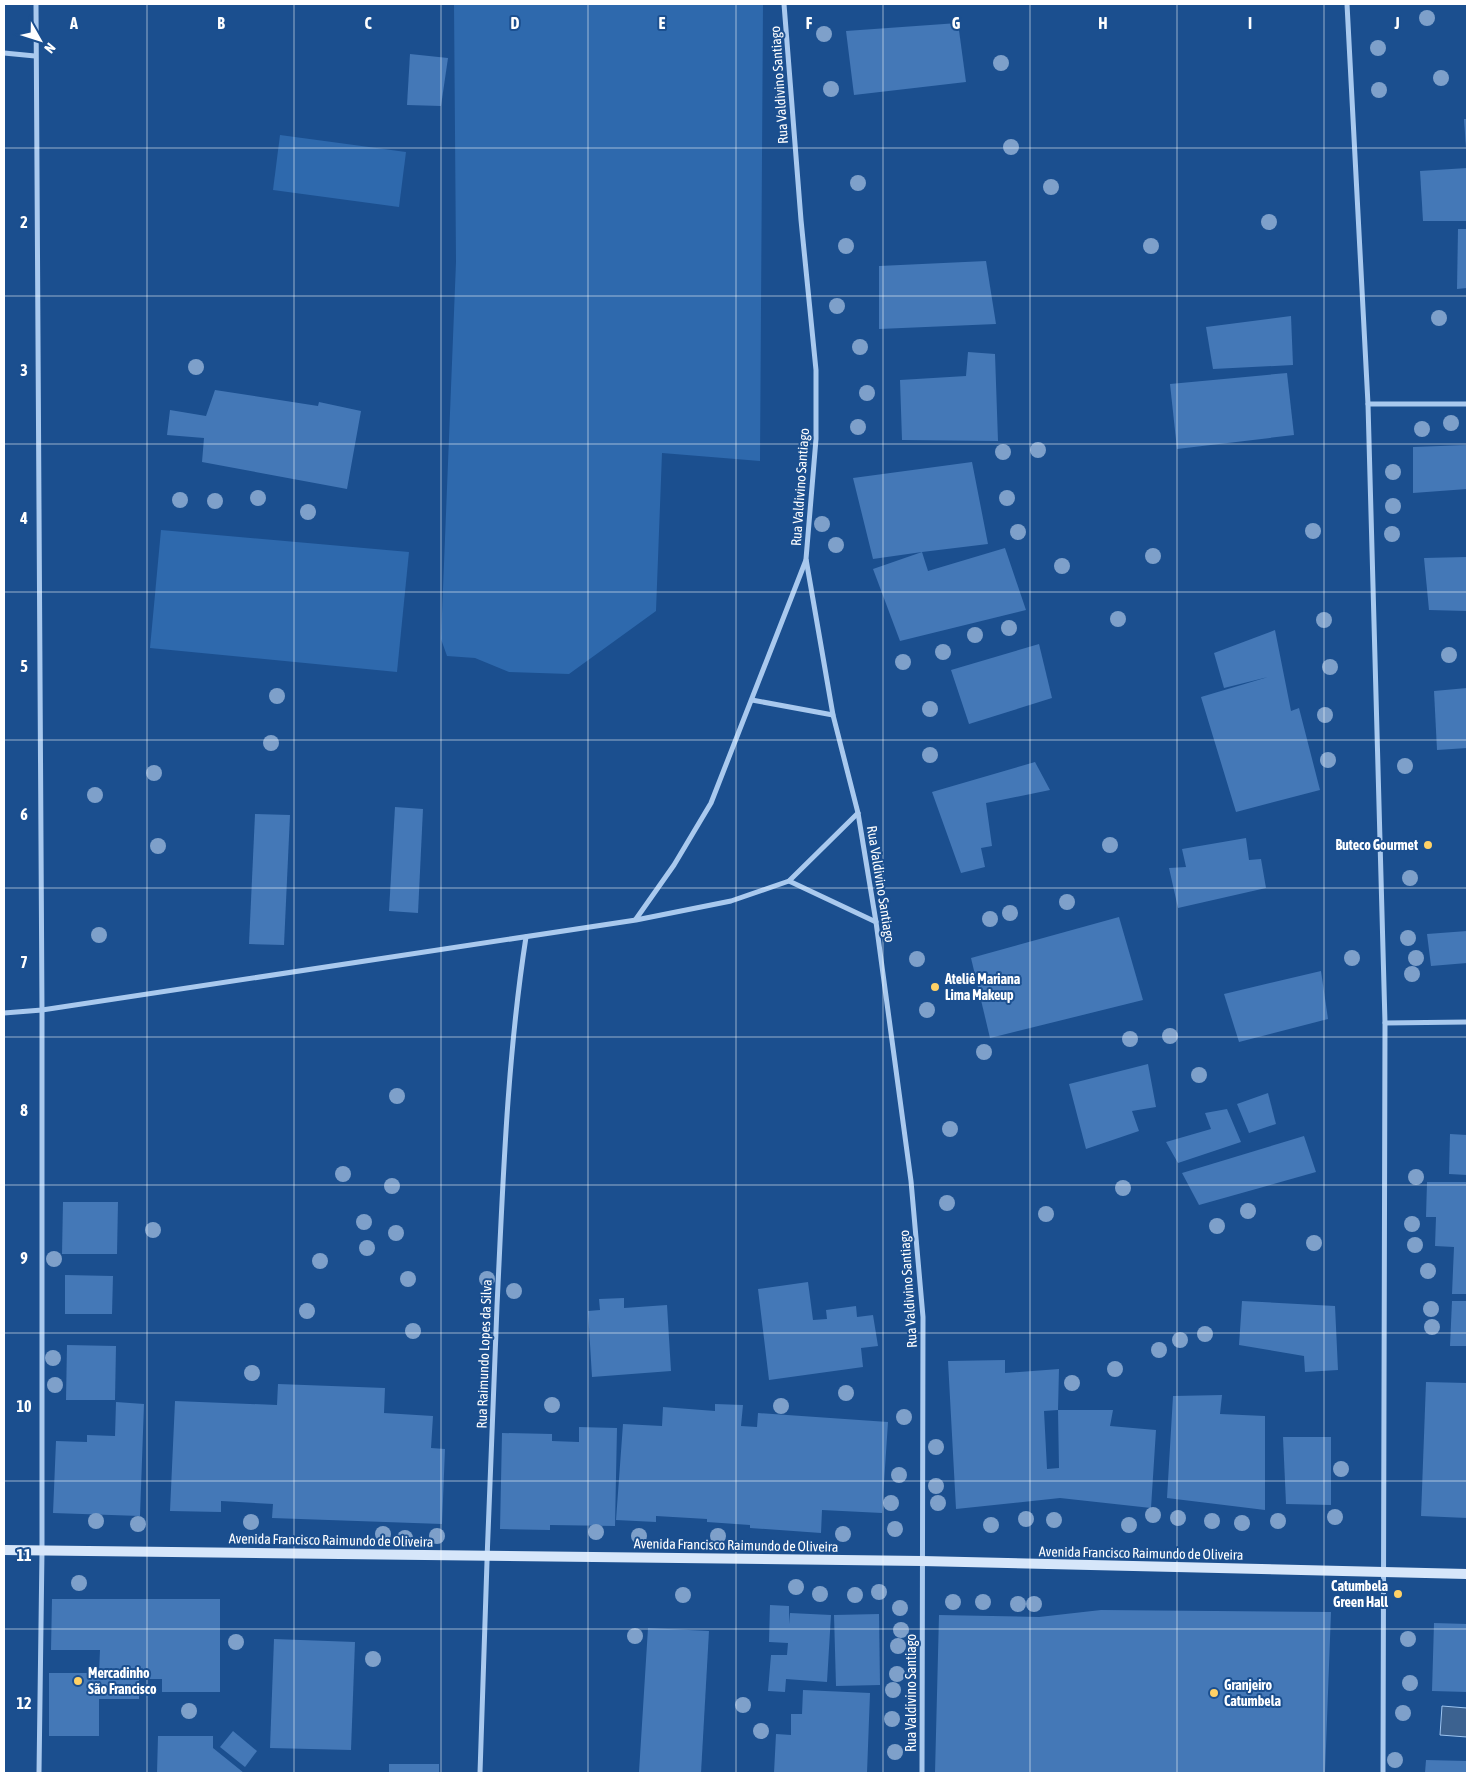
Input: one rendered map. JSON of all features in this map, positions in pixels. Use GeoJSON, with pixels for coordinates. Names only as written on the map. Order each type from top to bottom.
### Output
{"type":"FeatureCollection","features":[{"type":"Feature","properties":{"kind":"street"},"geometry":{"type":"LineString","coordinates":[[36,4],[42,1010],[42,1551],[39,1773]]}},
{"type":"Feature","properties":{"kind":"street","name":"Rua Valdivino Santiago"},"geometry":{"type":"LineString","coordinates":[[784,4],[800,220],[816,370],[816,439],[806,559],[833,715],[858,813],[876,922],[911,1181],[924,1317],[922,1773]]}},
{"type":"Feature","properties":{"kind":"street"},"geometry":{"type":"LineString","coordinates":[[1348,4],[1368,404],[1385,1023],[1383,1773]]}},
{"type":"Feature","properties":{"kind":"street"},"geometry":{"type":"LineString","coordinates":[[4,54],[35,56]]}},
{"type":"Feature","properties":{"kind":"street"},"geometry":{"type":"LineString","coordinates":[[1368,404],[1467,404]]}},
{"type":"Feature","properties":{"kind":"street"},"geometry":{"type":"LineString","coordinates":[[636,920],[674,865],[711,802],[806,559]]}},
{"type":"Feature","properties":{"kind":"street"},"geometry":{"type":"LineString","coordinates":[[752,700],[833,715]]}},
{"type":"Feature","properties":{"kind":"street"},"geometry":{"type":"LineString","coordinates":[[4,1012],[42,1010],[526,937],[636,920],[731,901],[790,881],[858,813]]}},
{"type":"Feature","properties":{"kind":"street"},"geometry":{"type":"LineString","coordinates":[[790,881],[876,922]]}},
{"type":"Feature","properties":{"kind":"street","name":"Rua Raimundo Lopes da Silva"},"geometry":{"type":"LineString","coordinates":[[480,1773],[506,1100],[516,1002],[526,937]]}},
{"type":"Feature","properties":{"kind":"street"},"geometry":{"type":"LineString","coordinates":[[1385,1023],[1467,1022]]}},
{"type":"Feature","properties":{"kind":"street","name":"Avenida Francisco Raimundo de Oliveira"},"geometry":{"type":"LineString","coordinates":[[4,1550],[922,1562],[1467,1574]]}},
{"type":"Feature","properties":{"kind":"shaded area"},"geometry":{"type":"Polygon","coordinates":[[[454,4],[763,4],[760,461],[662,453],[656,611],[569,674],[509,672],[475,658],[447,656],[441,639],[456,262],[454,4]]]}},
{"type":"Feature","properties":{"kind":"shaded area"},"geometry":{"type":"Polygon","coordinates":[[[280,135],[406,152],[399,207],[273,190],[280,135]]]}},
{"type":"Feature","properties":{"kind":"shaded area"},"geometry":{"type":"Polygon","coordinates":[[[161,530],[409,552],[397,672],[150,648],[161,530]]]}},
{"type":"Feature","properties":{"kind":"shaded area"},"geometry":{"type":"Polygon","coordinates":[[[1442,1706],[1467,1708],[1467,1737],[1440,1735],[1442,1706]]]}},
{"type":"Feature","properties":{"kind":"building"},"geometry":{"type":"Polygon","coordinates":[[[958,23],[966,82],[854,95],[846,31],[958,23]]]}},
{"type":"Feature","properties":{"kind":"building"},"geometry":{"type":"Polygon","coordinates":[[[410,54],[448,58],[441,106],[407,105],[410,54]]]}},
{"type":"Feature","properties":{"kind":"building"},"geometry":{"type":"Polygon","coordinates":[[[1464,119],[1467,119],[1467,149],[1466,149],[1464,119]]]}},
{"type":"Feature","properties":{"kind":"building"},"geometry":{"type":"Polygon","coordinates":[[[1467,168],[1467,221],[1423,221],[1420,171],[1467,168]]]}},
{"type":"Feature","properties":{"kind":"building"},"geometry":{"type":"Polygon","coordinates":[[[1458,229],[1467,229],[1467,288],[1457,289],[1458,229]]]}},
{"type":"Feature","properties":{"kind":"building"},"geometry":{"type":"Polygon","coordinates":[[[986,261],[996,324],[879,329],[879,266],[986,261]]]}},
{"type":"Feature","properties":{"kind":"building"},"geometry":{"type":"Polygon","coordinates":[[[1291,316],[1293,365],[1213,369],[1206,327],[1291,316]]]}},
{"type":"Feature","properties":{"kind":"building"},"geometry":{"type":"Polygon","coordinates":[[[968,352],[995,354],[998,441],[902,440],[900,380],[966,376],[968,352]]]}},
{"type":"Feature","properties":{"kind":"building"},"geometry":{"type":"Polygon","coordinates":[[[1287,373],[1294,435],[1177,449],[1170,384],[1287,373]]]}},
{"type":"Feature","properties":{"kind":"building"},"geometry":{"type":"Polygon","coordinates":[[[215,390],[318,406],[319,402],[361,411],[347,489],[202,462],[204,438],[167,435],[170,410],[206,416],[215,390]]]}},
{"type":"Feature","properties":{"kind":"building"},"geometry":{"type":"Polygon","coordinates":[[[1467,445],[1467,489],[1413,493],[1413,447],[1467,445]]]}},
{"type":"Feature","properties":{"kind":"building"},"geometry":{"type":"Polygon","coordinates":[[[972,462],[988,544],[873,559],[853,478],[972,462]]]}},
{"type":"Feature","properties":{"kind":"building"},"geometry":{"type":"Polygon","coordinates":[[[1005,548],[1026,610],[900,641],[873,569],[922,552],[928,571],[1005,548]]]}},
{"type":"Feature","properties":{"kind":"building"},"geometry":{"type":"Polygon","coordinates":[[[1467,557],[1467,611],[1429,610],[1424,558],[1467,557]]]}},
{"type":"Feature","properties":{"kind":"building"},"geometry":{"type":"Polygon","coordinates":[[[1275,630],[1291,711],[1299,708],[1320,790],[1236,812],[1201,697],[1268,677],[1224,688],[1214,653],[1275,630]]]}},
{"type":"Feature","properties":{"kind":"building"},"geometry":{"type":"Polygon","coordinates":[[[1039,644],[1052,698],[969,724],[951,670],[1039,644]]]}},
{"type":"Feature","properties":{"kind":"building"},"geometry":{"type":"Polygon","coordinates":[[[1467,688],[1467,748],[1437,750],[1434,691],[1467,688]]]}},
{"type":"Feature","properties":{"kind":"building"},"geometry":{"type":"Polygon","coordinates":[[[1035,762],[1050,790],[986,803],[992,846],[981,848],[985,867],[961,873],[932,792],[1035,762]]]}},
{"type":"Feature","properties":{"kind":"building"},"geometry":{"type":"Polygon","coordinates":[[[395,807],[423,809],[418,913],[389,911],[395,807]]]}},
{"type":"Feature","properties":{"kind":"building"},"geometry":{"type":"Polygon","coordinates":[[[255,814],[290,815],[284,945],[249,944],[255,814]]]}},
{"type":"Feature","properties":{"kind":"building"},"geometry":{"type":"Polygon","coordinates":[[[1246,838],[1249,860],[1261,859],[1266,888],[1178,908],[1169,868],[1186,867],[1182,849],[1246,838]]]}},
{"type":"Feature","properties":{"kind":"building"},"geometry":{"type":"Polygon","coordinates":[[[1119,917],[1143,1000],[990,1038],[971,958],[1119,917]]]}},
{"type":"Feature","properties":{"kind":"building"},"geometry":{"type":"Polygon","coordinates":[[[1467,931],[1467,963],[1431,966],[1427,934],[1467,931]]]}},
{"type":"Feature","properties":{"kind":"building"},"geometry":{"type":"Polygon","coordinates":[[[1321,971],[1328,1019],[1239,1042],[1224,994],[1321,971]]]}},
{"type":"Feature","properties":{"kind":"building"},"geometry":{"type":"Polygon","coordinates":[[[1148,1064],[1156,1107],[1132,1111],[1139,1131],[1086,1149],[1069,1084],[1148,1064]]]}},
{"type":"Feature","properties":{"kind":"building"},"geometry":{"type":"Polygon","coordinates":[[[1268,1093],[1276,1124],[1249,1133],[1237,1104],[1268,1093]]]}},
{"type":"Feature","properties":{"kind":"building"},"geometry":{"type":"Polygon","coordinates":[[[1227,1109],[1241,1142],[1178,1163],[1166,1142],[1211,1129],[1205,1113],[1227,1109]]]}},
{"type":"Feature","properties":{"kind":"building"},"geometry":{"type":"Polygon","coordinates":[[[1450,1134],[1467,1135],[1467,1175],[1449,1174],[1450,1134]]]}},
{"type":"Feature","properties":{"kind":"building"},"geometry":{"type":"Polygon","coordinates":[[[1304,1136],[1316,1172],[1199,1205],[1182,1173],[1304,1136]]]}},
{"type":"Feature","properties":{"kind":"building"},"geometry":{"type":"Polygon","coordinates":[[[1427,1182],[1467,1182],[1467,1294],[1452,1294],[1454,1247],[1435,1246],[1436,1217],[1426,1217],[1427,1182]]]}},
{"type":"Feature","properties":{"kind":"building"},"geometry":{"type":"Polygon","coordinates":[[[63,1202],[118,1202],[117,1254],[62,1254],[63,1202]]]}},
{"type":"Feature","properties":{"kind":"building"},"geometry":{"type":"Polygon","coordinates":[[[65,1275],[113,1276],[112,1314],[65,1314],[65,1275]]]}},
{"type":"Feature","properties":{"kind":"building"},"geometry":{"type":"Polygon","coordinates":[[[808,1282],[813,1320],[827,1319],[826,1310],[856,1306],[857,1317],[873,1315],[878,1346],[861,1348],[863,1367],[769,1380],[758,1289],[808,1282]]]}},
{"type":"Feature","properties":{"kind":"building"},"geometry":{"type":"Polygon","coordinates":[[[624,1298],[624,1308],[667,1305],[671,1371],[592,1377],[588,1311],[600,1310],[599,1299],[624,1298]]]}},
{"type":"Feature","properties":{"kind":"building"},"geometry":{"type":"Polygon","coordinates":[[[1242,1301],[1335,1306],[1338,1370],[1305,1372],[1304,1356],[1239,1345],[1242,1301]]]}},
{"type":"Feature","properties":{"kind":"building"},"geometry":{"type":"Polygon","coordinates":[[[1452,1301],[1467,1301],[1467,1346],[1450,1346],[1452,1301]]]}},
{"type":"Feature","properties":{"kind":"building"},"geometry":{"type":"Polygon","coordinates":[[[67,1345],[116,1346],[115,1400],[66,1400],[67,1345]]]}},
{"type":"Feature","properties":{"kind":"building"},"geometry":{"type":"Polygon","coordinates":[[[1005,1360],[1005,1373],[1059,1369],[1058,1410],[1113,1410],[1110,1426],[1156,1430],[1151,1508],[1060,1498],[956,1509],[948,1361],[1005,1360]],[[1058,1410],[1044,1411],[1047,1469],[1059,1468],[1058,1410]]]}},
{"type":"Feature","properties":{"kind":"building"},"geometry":{"type":"Polygon","coordinates":[[[1426,1382],[1467,1383],[1467,1518],[1421,1516],[1426,1382]]]}},
{"type":"Feature","properties":{"kind":"building"},"geometry":{"type":"Polygon","coordinates":[[[278,1384],[385,1388],[384,1413],[433,1416],[431,1448],[445,1449],[442,1524],[272,1518],[273,1504],[221,1501],[221,1512],[170,1511],[175,1401],[277,1405],[278,1384]]]}},
{"type":"Feature","properties":{"kind":"building"},"geometry":{"type":"Polygon","coordinates":[[[1222,1395],[1220,1414],[1265,1416],[1265,1510],[1167,1498],[1173,1396],[1222,1395]]]}},
{"type":"Feature","properties":{"kind":"building"},"geometry":{"type":"Polygon","coordinates":[[[116,1402],[144,1404],[140,1516],[53,1513],[56,1441],[87,1442],[87,1435],[115,1436],[116,1402]]]}},
{"type":"Feature","properties":{"kind":"building"},"geometry":{"type":"Polygon","coordinates":[[[715,1404],[743,1405],[741,1426],[757,1427],[758,1413],[888,1422],[882,1513],[822,1510],[821,1533],[750,1528],[750,1525],[707,1522],[707,1519],[656,1516],[656,1522],[616,1520],[623,1424],[662,1426],[663,1407],[715,1411],[715,1404]]]}},
{"type":"Feature","properties":{"kind":"building"},"geometry":{"type":"Polygon","coordinates":[[[579,1427],[617,1428],[615,1526],[550,1525],[550,1530],[500,1529],[502,1433],[552,1434],[552,1441],[579,1442],[579,1427]]]}},
{"type":"Feature","properties":{"kind":"building"},"geometry":{"type":"Polygon","coordinates":[[[1283,1437],[1331,1437],[1331,1505],[1286,1504],[1283,1437]]]}},
{"type":"Feature","properties":{"kind":"building"},"geometry":{"type":"Polygon","coordinates":[[[52,1599],[220,1599],[220,1692],[162,1692],[162,1679],[139,1679],[139,1699],[99,1699],[99,1736],[49,1736],[49,1673],[99,1673],[100,1650],[51,1650],[52,1599]]]}},
{"type":"Feature","properties":{"kind":"building"},"geometry":{"type":"Polygon","coordinates":[[[770,1605],[789,1606],[789,1624],[790,1613],[831,1615],[827,1682],[786,1679],[785,1692],[768,1691],[771,1655],[787,1655],[788,1643],[769,1642],[770,1605]]]}},
{"type":"Feature","properties":{"kind":"building"},"geometry":{"type":"Polygon","coordinates":[[[1101,1610],[1331,1612],[1325,1773],[935,1773],[939,1615],[1039,1617],[1101,1610]]]}},
{"type":"Feature","properties":{"kind":"building"},"geometry":{"type":"Polygon","coordinates":[[[879,1614],[880,1685],[836,1686],[834,1615],[879,1614]]]}},
{"type":"Feature","properties":{"kind":"building"},"geometry":{"type":"Polygon","coordinates":[[[1434,1623],[1467,1624],[1467,1692],[1432,1691],[1434,1623]]]}},
{"type":"Feature","properties":{"kind":"building"},"geometry":{"type":"Polygon","coordinates":[[[648,1628],[709,1631],[701,1773],[639,1772],[648,1628]]]}},
{"type":"Feature","properties":{"kind":"building"},"geometry":{"type":"Polygon","coordinates":[[[274,1639],[355,1642],[351,1750],[270,1748],[274,1639]]]}},
{"type":"Feature","properties":{"kind":"building"},"geometry":{"type":"Polygon","coordinates":[[[803,1690],[870,1693],[867,1773],[774,1773],[776,1734],[791,1735],[791,1714],[802,1714],[803,1690]]]}},
{"type":"Feature","properties":{"kind":"building"},"geometry":{"type":"Polygon","coordinates":[[[233,1731],[257,1751],[245,1767],[220,1747],[233,1731]]]}},
{"type":"Feature","properties":{"kind":"building"},"geometry":{"type":"Polygon","coordinates":[[[158,1736],[213,1736],[213,1748],[244,1773],[157,1773],[158,1736]]]}},
{"type":"Feature","properties":{"kind":"building"},"geometry":{"type":"Polygon","coordinates":[[[1426,1760],[1467,1761],[1467,1773],[1425,1773],[1426,1760]]]}},
{"type":"Feature","properties":{"kind":"building"},"geometry":{"type":"Polygon","coordinates":[[[389,1764],[439,1764],[439,1773],[389,1773],[389,1764]]]}},
{"type":"Feature","properties":{"kind":"place","name":"Buteco Gourmet"},"geometry":{"type":"Point","coordinates":[1428,845]}},
{"type":"Feature","properties":{"kind":"place","name":"Ateliê Mariana Lima Makeup"},"geometry":{"type":"Point","coordinates":[935,987]}},
{"type":"Feature","properties":{"kind":"place","name":"Catumbela Green Hall"},"geometry":{"type":"Point","coordinates":[1398,1594]}},
{"type":"Feature","properties":{"kind":"place","name":"Mercadinho São Francisco"},"geometry":{"type":"Point","coordinates":[78,1681]}},
{"type":"Feature","properties":{"kind":"place","name":"Granjeiro Catumbela"},"geometry":{"type":"Point","coordinates":[1214,1693]}}]}
